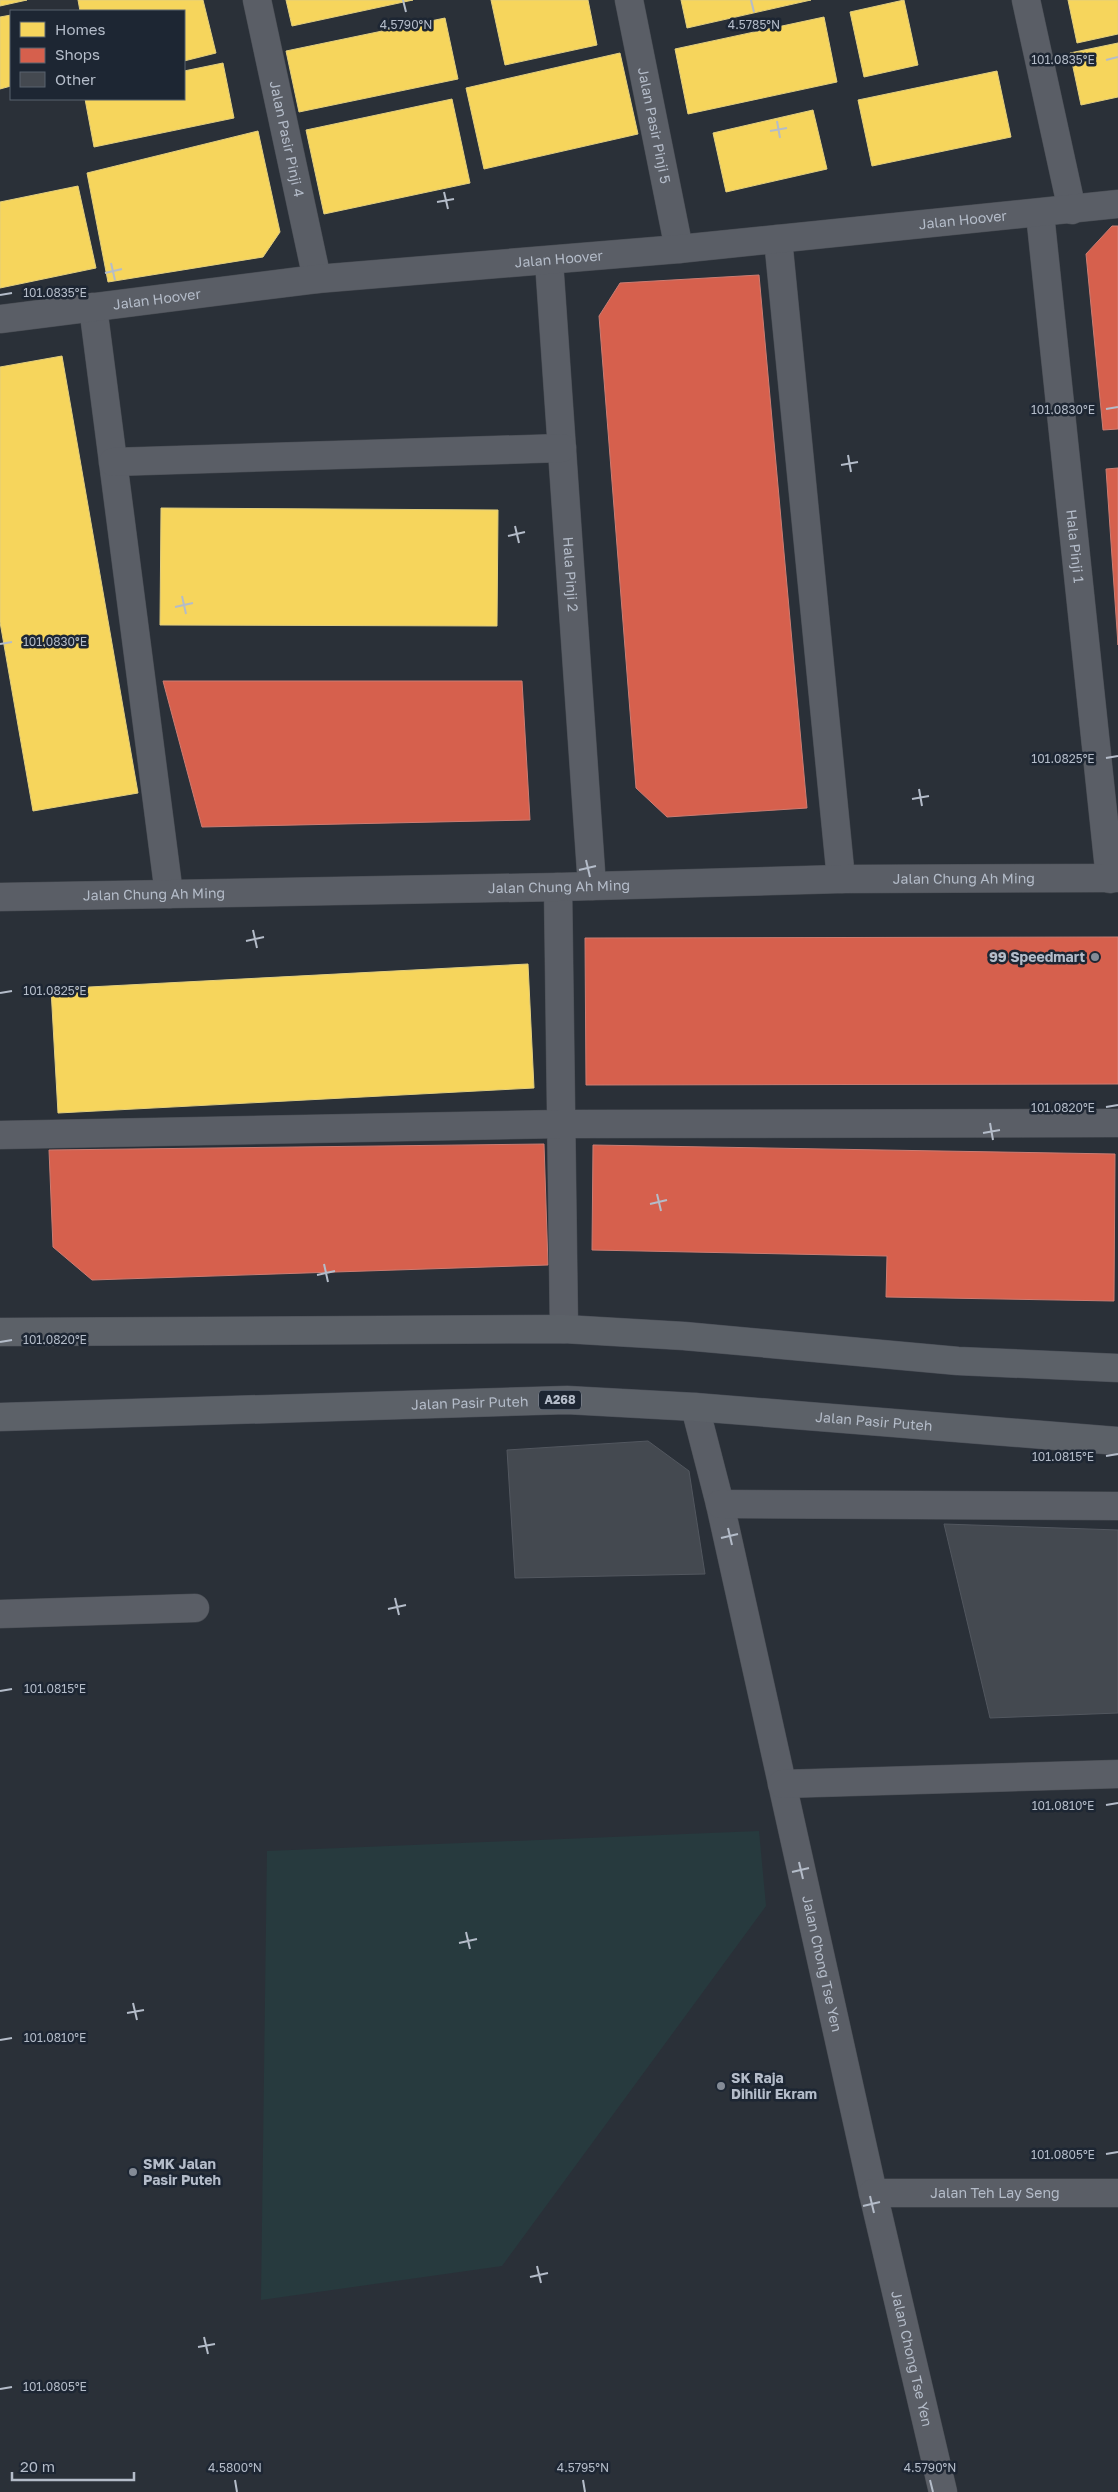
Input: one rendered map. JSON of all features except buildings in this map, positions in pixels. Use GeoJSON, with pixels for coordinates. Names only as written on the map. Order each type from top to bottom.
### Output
{"type":"FeatureCollection","features":[{"type":"Feature","properties":{"kind":"main road"},"geometry":{"type":"LineString","coordinates":[[0,1332],[564,1328],[684,1336],[958,1361],[1118,1368]]}},
{"type":"Feature","properties":{"kind":"main road","name":"Jalan Pasir Puteh"},"geometry":{"type":"LineString","coordinates":[[0,1417],[567,1400],[695,1408],[1118,1441]]}},
{"type":"Feature","properties":{"kind":"street","name":"Jalan Pasir Pinji 4"},"geometry":{"type":"LineString","coordinates":[[257,0],[317,279]]}},
{"type":"Feature","properties":{"kind":"street","name":"Jalan Pasir Pinji 5"},"geometry":{"type":"LineString","coordinates":[[629,0],[679,249]]}},
{"type":"Feature","properties":{"kind":"street"},"geometry":{"type":"LineString","coordinates":[[1026,0],[1072,210]]}},
{"type":"Feature","properties":{"kind":"street","name":"Jalan Hoover"},"geometry":{"type":"LineString","coordinates":[[0,319],[317,279],[549,262],[1040,214],[1118,204]]}},
{"type":"Feature","properties":{"kind":"street","name":"Hala Pinji 1"},"geometry":{"type":"LineString","coordinates":[[1040,214],[1114,878]]}},
{"type":"Feature","properties":{"kind":"street"},"geometry":{"type":"LineString","coordinates":[[778,239],[841,880]]}},
{"type":"Feature","properties":{"kind":"street","name":"Hala Pinji 2"},"geometry":{"type":"LineString","coordinates":[[549,262],[592,886]]}},
{"type":"Feature","properties":{"kind":"street"},"geometry":{"type":"LineString","coordinates":[[93,307],[169,894]]}},
{"type":"Feature","properties":{"kind":"street"},"geometry":{"type":"LineString","coordinates":[[112,462],[562,448]]}},
{"type":"Feature","properties":{"kind":"street","name":"Jalan Chung Ah Ming"},"geometry":{"type":"LineString","coordinates":[[0,897],[841,880],[1114,878]]}},
{"type":"Feature","properties":{"kind":"street"},"geometry":{"type":"LineString","coordinates":[[558,887],[564,1328]]}},
{"type":"Feature","properties":{"kind":"street"},"geometry":{"type":"LineString","coordinates":[[0,1135],[561,1124],[1118,1123]]}},
{"type":"Feature","properties":{"kind":"street","name":"Jalan Chong Tse Yen"},"geometry":{"type":"LineString","coordinates":[[695,1408],[720,1504],[873,2193],[943,2492]]}},
{"type":"Feature","properties":{"kind":"street"},"geometry":{"type":"LineString","coordinates":[[720,1504],[1118,1506]]}},
{"type":"Feature","properties":{"kind":"street"},"geometry":{"type":"LineString","coordinates":[[0,1614],[195,1608]]}},
{"type":"Feature","properties":{"kind":"street"},"geometry":{"type":"LineString","coordinates":[[782,1784],[1118,1774]]}},
{"type":"Feature","properties":{"kind":"street","name":"Jalan Teh Lay Seng"},"geometry":{"type":"LineString","coordinates":[[873,2193],[1118,2193]]}},
{"type":"Feature","properties":{"kind":"green space"},"geometry":{"type":"Polygon","coordinates":[[[759,1831],[766,1906],[502,2266],[261,2300],[267,1851],[759,1831]]]}},
{"type":"Feature","properties":{"kind":"place","name":"99 Speedmart"},"geometry":{"type":"Point","coordinates":[1095,957]}},
{"type":"Feature","properties":{"kind":"place","name":"SK Raja Dihilir Ekram"},"geometry":{"type":"Point","coordinates":[721,2086]}},
{"type":"Feature","properties":{"kind":"place","name":"SMK Jalan Pasir Puteh"},"geometry":{"type":"Point","coordinates":[133,2172]}}]}
